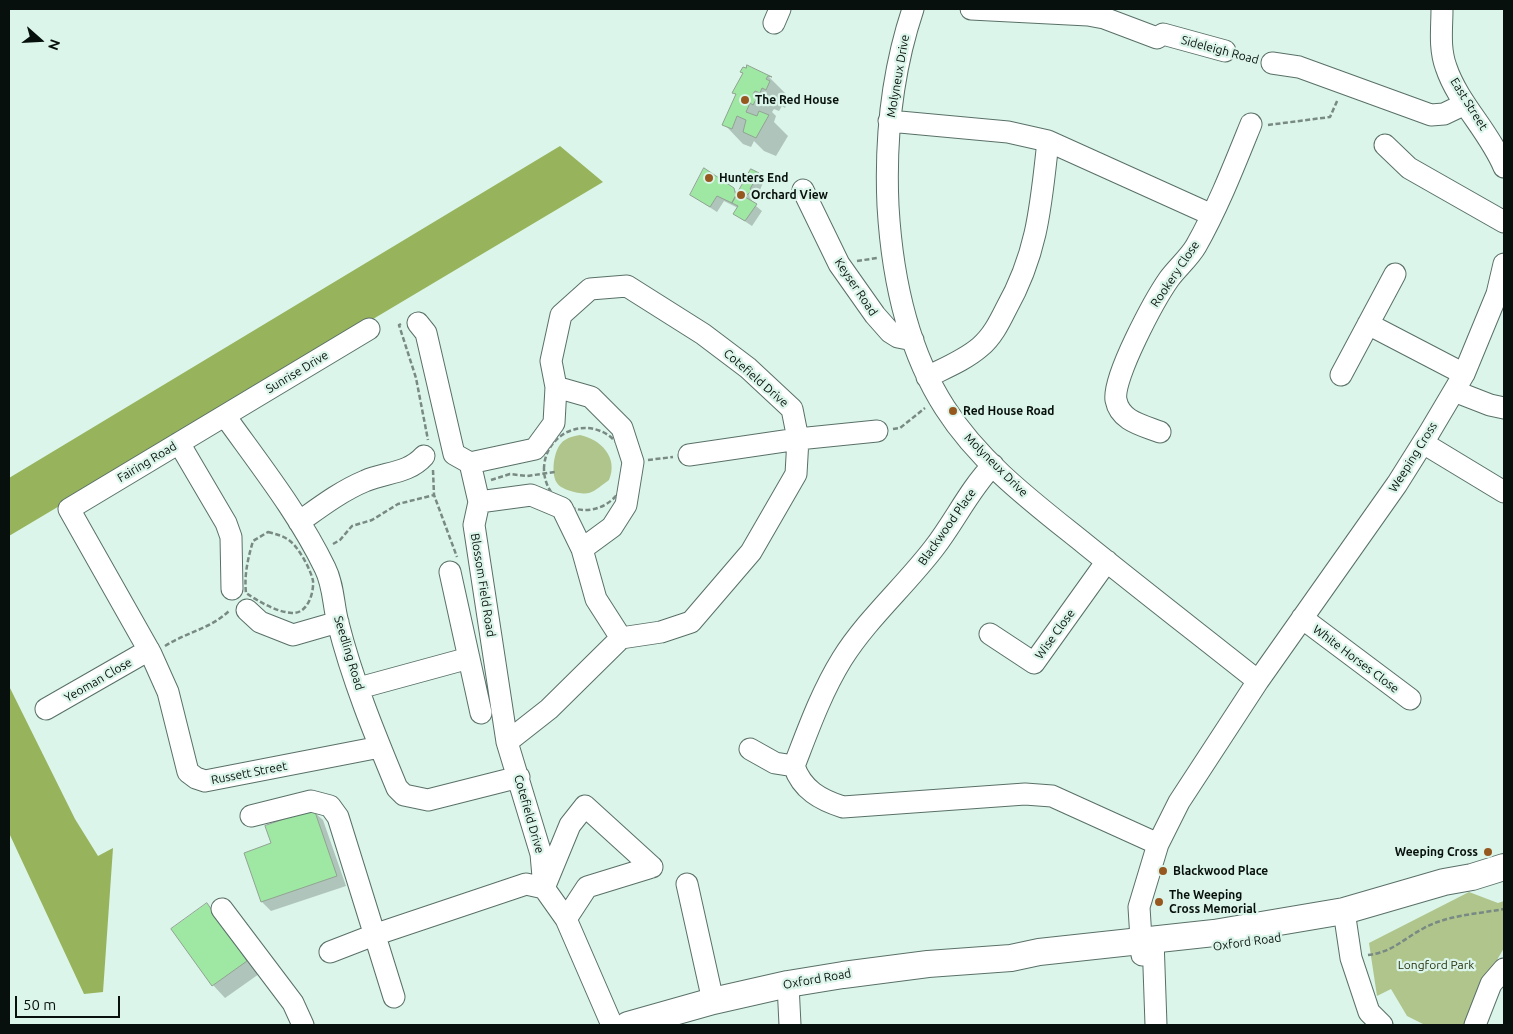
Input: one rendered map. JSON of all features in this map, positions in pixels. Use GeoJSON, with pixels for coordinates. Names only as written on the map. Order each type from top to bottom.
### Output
{"type":"FeatureCollection","features":[{"type":"Feature","properties":{"kind":"main road","name":"Oxford Road"},"geometry":{"type":"LineString","coordinates":[[628,1025],[713,1001],[788,984],[928,964],[1010,958],[1039,963],[1107,956],[1214,933],[1345,919],[1441,899],[1472,877],[1504,867]]}},
{"type":"Feature","properties":{"kind":"street","name":"Molyneux Drive"},"geometry":{"type":"LineString","coordinates":[[913,9],[902,42],[889,121],[887,177],[893,256],[899,290],[913,340],[927,377],[938,397],[964,433],[1013,486],[1258,681]]}},
{"type":"Feature","properties":{"kind":"street","name":"Sideleigh Road"},"geometry":{"type":"LineString","coordinates":[[971,9],[1088,15],[1104,18],[1158,38],[1163,34],[1225,51]]}},
{"type":"Feature","properties":{"kind":"street","name":"East Street"},"geometry":{"type":"LineString","coordinates":[[1442,9],[1442,45],[1446,67],[1465,104],[1495,145],[1504,167]]}},
{"type":"Feature","properties":{"kind":"street","name":"Sideleigh Road"},"geometry":{"type":"LineString","coordinates":[[1272,63],[1299,67],[1431,115],[1444,114],[1465,104]]}},
{"type":"Feature","properties":{"kind":"street"},"geometry":{"type":"LineString","coordinates":[[889,121],[1008,132],[1048,141],[1212,215]]}},
{"type":"Feature","properties":{"kind":"street","name":"Rookery Close"},"geometry":{"type":"LineString","coordinates":[[1160,432],[1126,419],[1119,411],[1116,388],[1150,310],[1169,279],[1194,249],[1212,215],[1251,124]]}},
{"type":"Feature","properties":{"kind":"street"},"geometry":{"type":"LineString","coordinates":[[927,377],[965,359],[981,346],[994,330],[1010,303],[1020,282],[1036,235],[1048,141]]}},
{"type":"Feature","properties":{"kind":"street"},"geometry":{"type":"LineString","coordinates":[[1385,145],[1409,168],[1504,222]]}},
{"type":"Feature","properties":{"kind":"street","name":"Keyser Road"},"geometry":{"type":"LineString","coordinates":[[803,190],[839,264],[890,332],[898,337],[913,340]]}},
{"type":"Feature","properties":{"kind":"street"},"geometry":{"type":"LineString","coordinates":[[1459,382],[1496,294],[1504,264]]}},
{"type":"Feature","properties":{"kind":"street"},"geometry":{"type":"LineString","coordinates":[[1341,375],[1395,274]]}},
{"type":"Feature","properties":{"kind":"street","name":"Cotefield Drive"},"geometry":{"type":"LineString","coordinates":[[470,463],[535,449],[554,423],[556,388],[551,361],[561,315],[590,290],[627,286],[703,334],[748,368],[792,409],[798,439],[796,474],[751,552],[691,622],[661,632],[621,638]]}},
{"type":"Feature","properties":{"kind":"street"},"geometry":{"type":"LineString","coordinates":[[418,324],[426,334],[454,454],[470,463]]}},
{"type":"Feature","properties":{"kind":"street"},"geometry":{"type":"LineString","coordinates":[[1368,324],[1459,382],[1490,405],[1504,408]]}},
{"type":"Feature","properties":{"kind":"street","name":"Sunrise Drive"},"geometry":{"type":"LineString","coordinates":[[225,416],[369,329]]}},
{"type":"Feature","properties":{"kind":"street","name":"Weeping Cross"},"geometry":{"type":"LineString","coordinates":[[1156,1025],[1147,947],[1139,907],[1158,844],[1179,802],[1258,681],[1397,484],[1459,382]]}},
{"type":"Feature","properties":{"kind":"street"},"geometry":{"type":"LineString","coordinates":[[556,388],[591,397],[622,428],[633,462],[626,505],[612,527],[582,549]]}},
{"type":"Feature","properties":{"kind":"street","name":"Fairing Road"},"geometry":{"type":"LineString","coordinates":[[70,509],[225,416]]}},
{"type":"Feature","properties":{"kind":"street","name":"Seedling Road"},"geometry":{"type":"LineString","coordinates":[[225,416],[299,522],[310,557],[332,584],[338,622],[359,688],[397,788],[404,796],[416,799],[439,799],[519,777]]}},
{"type":"Feature","properties":{"kind":"street"},"geometry":{"type":"LineString","coordinates":[[689,455],[798,439],[876,431]]}},
{"type":"Feature","properties":{"kind":"street"},"geometry":{"type":"LineString","coordinates":[[179,443],[226,523],[231,537],[237,602],[260,622],[293,634],[338,622]]}},
{"type":"Feature","properties":{"kind":"street"},"geometry":{"type":"LineString","coordinates":[[1423,443],[1504,492]]}},
{"type":"Feature","properties":{"kind":"street"},"geometry":{"type":"LineString","coordinates":[[299,522],[339,494],[364,481],[416,466],[424,456]]}},
{"type":"Feature","properties":{"kind":"street","name":"Blossom Field Road"},"geometry":{"type":"LineString","coordinates":[[470,463],[477,493],[474,524],[508,742]]}},
{"type":"Feature","properties":{"kind":"street","name":"Blackwood Place"},"geometry":{"type":"LineString","coordinates":[[794,766],[822,694],[842,658],[864,628],[935,547],[971,492],[993,466]]}},
{"type":"Feature","properties":{"kind":"street"},"geometry":{"type":"LineString","coordinates":[[477,493],[531,496],[562,508],[582,549],[596,599],[621,638],[550,709],[508,742]]}},
{"type":"Feature","properties":{"kind":"street","name":"Russett Street"},"geometry":{"type":"LineString","coordinates":[[70,509],[150,652],[168,692],[188,772],[196,778],[205,781],[380,747]]}},
{"type":"Feature","properties":{"kind":"street","name":"Wise Close"},"geometry":{"type":"LineString","coordinates":[[990,634],[1034,663],[1106,561]]}},
{"type":"Feature","properties":{"kind":"street"},"geometry":{"type":"LineString","coordinates":[[450,572],[481,713]]}},
{"type":"Feature","properties":{"kind":"street","name":"White Horses Close"},"geometry":{"type":"LineString","coordinates":[[1302,618],[1410,699]]}},
{"type":"Feature","properties":{"kind":"street","name":"Yeoman Close"},"geometry":{"type":"LineString","coordinates":[[46,709],[150,652]]}},
{"type":"Feature","properties":{"kind":"street"},"geometry":{"type":"LineString","coordinates":[[359,688],[469,658]]}},
{"type":"Feature","properties":{"kind":"street","name":"Cotefield Drive"},"geometry":{"type":"LineString","coordinates":[[508,742],[541,854],[544,888]]}},
{"type":"Feature","properties":{"kind":"street"},"geometry":{"type":"LineString","coordinates":[[750,749],[775,763],[794,766],[798,777],[810,792],[827,802],[843,807],[1025,794],[1052,796],[1158,844]]}},
{"type":"Feature","properties":{"kind":"street"},"geometry":{"type":"LineString","coordinates":[[251,816],[311,801],[330,806],[338,817],[394,997]]}},
{"type":"Feature","properties":{"kind":"street"},"geometry":{"type":"LineString","coordinates":[[544,888],[570,825],[585,806],[652,867],[587,887],[566,919]]}},
{"type":"Feature","properties":{"kind":"street"},"geometry":{"type":"LineString","coordinates":[[330,952],[374,934],[526,884],[544,888],[566,919],[612,1025]]}},
{"type":"Feature","properties":{"kind":"street"},"geometry":{"type":"LineString","coordinates":[[688,884],[713,1001]]}},
{"type":"Feature","properties":{"kind":"street"},"geometry":{"type":"LineString","coordinates":[[222,909],[294,1003],[303,1025]]}},
{"type":"Feature","properties":{"kind":"street"},"geometry":{"type":"LineString","coordinates":[[1345,919],[1351,958],[1369,1012],[1382,1025]]}},
{"type":"Feature","properties":{"kind":"street"},"geometry":{"type":"LineString","coordinates":[[1475,1025],[1491,984],[1504,969]]}},
{"type":"Feature","properties":{"kind":"street"},"geometry":{"type":"LineString","coordinates":[[788,984],[790,1025]]}},
{"type":"Feature","properties":{"kind":"path","name":"Sideleigh Road"},"geometry":{"type":"LineString","coordinates":[[1225,51],[1272,63]]}},
{"type":"Feature","properties":{"kind":"path"},"geometry":{"type":"LineString","coordinates":[[1251,124],[1270,126],[1330,117],[1346,84]]}},
{"type":"Feature","properties":{"kind":"path"},"geometry":{"type":"LineString","coordinates":[[839,264],[893,256]]}},
{"type":"Feature","properties":{"kind":"path"},"geometry":{"type":"LineString","coordinates":[[876,431],[900,428],[938,397]]}},
{"type":"Feature","properties":{"kind":"path"},"geometry":{"type":"LineString","coordinates":[[583,428],[596,430],[609,436],[616,443],[626,464],[622,485],[614,498],[608,503],[588,510],[567,506],[558,500],[550,492],[545,474],[546,457],[552,444],[562,435],[572,430],[583,428]]}},
{"type":"Feature","properties":{"kind":"path"},"geometry":{"type":"LineString","coordinates":[[477,493],[510,474],[527,476],[555,472]]}},
{"type":"Feature","properties":{"kind":"path"},"geometry":{"type":"LineString","coordinates":[[310,557],[340,540],[352,526],[372,520],[398,504],[434,495]]}},
{"type":"Feature","properties":{"kind":"path"},"geometry":{"type":"LineString","coordinates":[[268,532],[291,542],[310,557],[312,588],[308,605],[300,611],[292,613],[273,607],[246,593],[247,560],[253,541],[259,536],[268,532]]}},
{"type":"Feature","properties":{"kind":"path"},"geometry":{"type":"LineString","coordinates":[[150,652],[176,639],[204,630],[237,602]]}},
{"type":"Feature","properties":{"kind":"path"},"geometry":{"type":"LineString","coordinates":[[1351,958],[1392,949],[1423,928],[1448,918],[1504,909]]}},
{"type":"Feature","properties":{"kind":"green space"},"geometry":{"type":"Polygon","coordinates":[[[560,146],[603,182],[9,536],[9,478],[560,146]]]}},
{"type":"Feature","properties":{"kind":"green space"},"geometry":{"type":"Polygon","coordinates":[[[580,435],[594,440],[601,445],[606,450],[612,464],[609,480],[589,493],[572,491],[559,486],[554,473],[554,460],[561,443],[568,438],[580,435]]]}},
{"type":"Feature","properties":{"kind":"green space"},"geometry":{"type":"Polygon","coordinates":[[[9,686],[75,819],[98,856],[113,848],[103,992],[84,994],[9,833],[9,686]]]}},
{"type":"Feature","properties":{"kind":"green space","name":"Longford Park"},"geometry":{"type":"Polygon","coordinates":[[[1469,892],[1498,903],[1504,901],[1504,948],[1484,982],[1466,1025],[1425,1025],[1407,1016],[1391,989],[1377,996],[1369,943],[1469,892]]]}},
{"type":"Feature","properties":{"kind":"building","name":"The Red House"},"geometry":{"type":"Polygon","coordinates":[[[747,65],[772,77],[768,76],[766,79],[770,81],[766,90],[762,88],[760,93],[755,91],[753,94],[758,96],[753,105],[750,103],[746,112],[757,116],[759,111],[769,115],[756,138],[743,132],[746,120],[737,116],[732,129],[722,125],[736,94],[732,93],[743,73],[740,72],[747,65]]]}},
{"type":"Feature","properties":{"kind":"building","name":"Hunters End"},"geometry":{"type":"Polygon","coordinates":[[[704,168],[734,188],[736,196],[732,203],[717,196],[710,207],[690,195],[704,168]]]}},
{"type":"Feature","properties":{"kind":"building","name":"Orchard View"},"geometry":{"type":"Polygon","coordinates":[[[751,169],[759,173],[750,189],[752,190],[745,197],[757,204],[745,221],[733,214],[738,206],[732,203],[751,169]]]}},
{"type":"Feature","properties":{"kind":"building"},"geometry":{"type":"Polygon","coordinates":[[[314,809],[337,876],[261,902],[244,853],[271,843],[265,826],[314,809]]]}},
{"type":"Feature","properties":{"kind":"building"},"geometry":{"type":"Polygon","coordinates":[[[207,903],[247,961],[212,986],[171,929],[207,903]]]}},
{"type":"Feature","properties":{"kind":"place","name":"The Red House"},"geometry":{"type":"Point","coordinates":[745,100]}},
{"type":"Feature","properties":{"kind":"place","name":"Hunters End"},"geometry":{"type":"Point","coordinates":[709,178]}},
{"type":"Feature","properties":{"kind":"place","name":"Orchard View"},"geometry":{"type":"Point","coordinates":[741,195]}},
{"type":"Feature","properties":{"kind":"place","name":"Red House Road"},"geometry":{"type":"Point","coordinates":[953,411]}},
{"type":"Feature","properties":{"kind":"place","name":"Weeping Cross"},"geometry":{"type":"Point","coordinates":[1488,852]}},
{"type":"Feature","properties":{"kind":"place","name":"Blackwood Place"},"geometry":{"type":"Point","coordinates":[1163,871]}},
{"type":"Feature","properties":{"kind":"place","name":"The Weeping Cross Memorial"},"geometry":{"type":"Point","coordinates":[1159,902]}}]}
